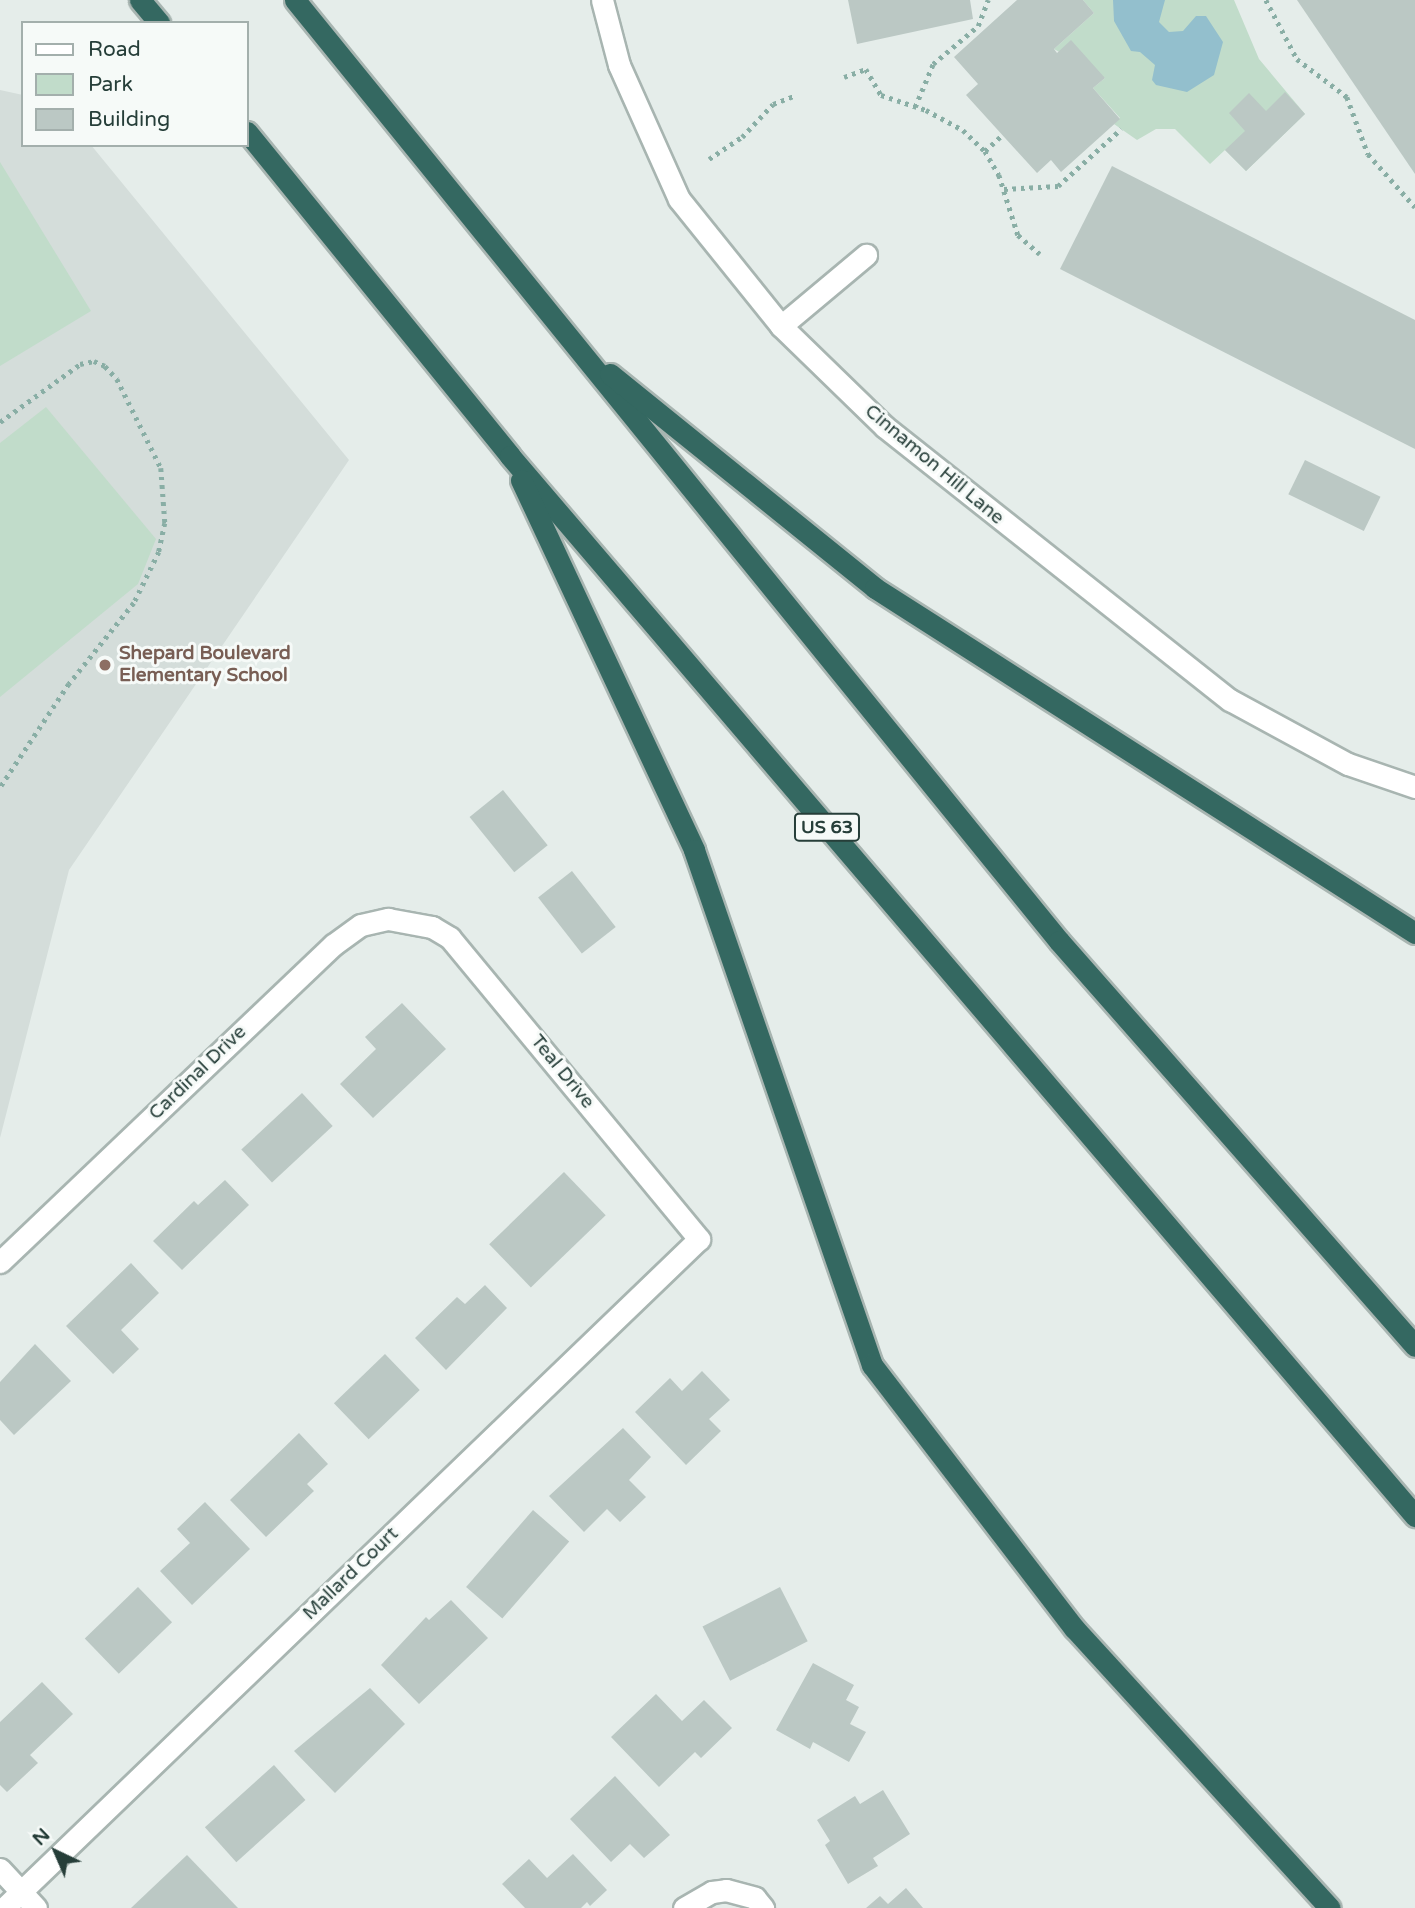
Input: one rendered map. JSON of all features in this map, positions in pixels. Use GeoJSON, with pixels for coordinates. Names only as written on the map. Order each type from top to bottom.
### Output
{"type":"FeatureCollection","features":[{"type":"Feature","properties":{"kind":"highway"},"geometry":{"type":"LineString","coordinates":[[140,0],[157,21]]}},
{"type":"Feature","properties":{"kind":"highway"},"geometry":{"type":"LineString","coordinates":[[295,0],[1059,941],[1415,1346]]}},
{"type":"Feature","properties":{"kind":"highway","name":"US 63"},"geometry":{"type":"LineString","coordinates":[[248,133],[510,456],[1415,1516]]}},
{"type":"Feature","properties":{"kind":"highway"},"geometry":{"type":"LineString","coordinates":[[577,348],[874,588],[1415,933]]}},
{"type":"Feature","properties":{"kind":"highway"},"geometry":{"type":"LineString","coordinates":[[510,456],[694,850],[872,1365],[1074,1628],[1330,1908]]}},
{"type":"Feature","properties":{"kind":"street","name":"Cinnamon Hill Lane"},"geometry":{"type":"LineString","coordinates":[[602,0],[619,65],[679,200],[781,326],[885,427],[1230,700],[1348,764],[1415,787]]}},
{"type":"Feature","properties":{"kind":"street"},"geometry":{"type":"LineString","coordinates":[[781,326],[866,255]]}},
{"type":"Feature","properties":{"kind":"street","name":"Cardinal Drive"},"geometry":{"type":"LineString","coordinates":[[0,1262],[333,944],[361,925],[388,919],[413,922]]}},
{"type":"Feature","properties":{"kind":"street","name":"Teal Drive"},"geometry":{"type":"LineString","coordinates":[[413,922],[450,938],[466,954],[699,1239]]}},
{"type":"Feature","properties":{"kind":"street","name":"Mallard Court"},"geometry":{"type":"LineString","coordinates":[[4,1908],[699,1239]]}},
{"type":"Feature","properties":{"kind":"street"},"geometry":{"type":"LineString","coordinates":[[0,1869],[37,1908]]}},
{"type":"Feature","properties":{"kind":"street"},"geometry":{"type":"LineString","coordinates":[[684,1908],[712,1892],[726,1890],[755,1898],[763,1908]]}},
{"type":"Feature","properties":{"kind":"path"},"geometry":{"type":"LineString","coordinates":[[915,107],[933,64],[978,26],[988,0]]}},
{"type":"Feature","properties":{"kind":"path"},"geometry":{"type":"LineString","coordinates":[[1266,0],[1297,59],[1347,97],[1368,154],[1415,207]]}},
{"type":"Feature","properties":{"kind":"path"},"geometry":{"type":"LineString","coordinates":[[844,76],[866,69],[881,95],[944,118],[985,151],[1004,189],[1018,235],[1040,254]]}},
{"type":"Feature","properties":{"kind":"path"},"geometry":{"type":"LineString","coordinates":[[709,159],[742,137],[773,104],[796,95]]}},
{"type":"Feature","properties":{"kind":"path"},"geometry":{"type":"LineString","coordinates":[[1004,189],[1058,186],[1121,129]]}},
{"type":"Feature","properties":{"kind":"path"},"geometry":{"type":"LineString","coordinates":[[985,151],[1002,135]]}},
{"type":"Feature","properties":{"kind":"path"},"geometry":{"type":"LineString","coordinates":[[0,422],[80,364],[94,361],[105,366],[117,379],[148,435],[161,468],[165,523],[159,552],[134,603],[69,684],[0,788]]}},
{"type":"Feature","properties":{"kind":"shaded area","name":"Shepard Boulevard Elementary School"},"geometry":{"type":"Polygon","coordinates":[[[0,90],[21,95],[21,147],[93,147],[349,460],[69,870],[0,1138],[0,90]]]}},
{"type":"Feature","properties":{"kind":"green space"},"geometry":{"type":"Polygon","coordinates":[[[1083,0],[1234,0],[1259,59],[1305,114],[1246,171],[1225,150],[1210,164],[1175,129],[1156,129],[1137,140],[1114,124],[1120,118],[1093,88],[1105,78],[1054,49],[1094,13],[1083,0]]]}},
{"type":"Feature","properties":{"kind":"green space"},"geometry":{"type":"Polygon","coordinates":[[[0,162],[91,311],[0,366],[0,162]]]}},
{"type":"Feature","properties":{"kind":"green space"},"geometry":{"type":"Polygon","coordinates":[[[46,407],[156,539],[138,584],[0,697],[0,443],[46,407]]]}},
{"type":"Feature","properties":{"kind":"water"},"geometry":{"type":"Polygon","coordinates":[[[1113,0],[1165,0],[1159,22],[1169,32],[1183,31],[1196,16],[1206,16],[1223,42],[1214,75],[1187,92],[1156,85],[1152,80],[1155,65],[1140,52],[1131,51],[1114,21],[1113,0]]]}},
{"type":"Feature","properties":{"kind":"building"},"geometry":{"type":"Polygon","coordinates":[[[848,0],[970,0],[973,19],[857,44],[848,0]]]}},
{"type":"Feature","properties":{"kind":"building"},"geometry":{"type":"Polygon","coordinates":[[[1017,0],[1083,0],[1094,13],[1054,49],[1057,53],[1071,40],[1105,78],[1093,88],[1120,119],[1061,172],[1051,160],[1037,173],[966,95],[978,84],[954,57],[1017,0]]]}},
{"type":"Feature","properties":{"kind":"building"},"geometry":{"type":"Polygon","coordinates":[[[1297,0],[1415,0],[1415,174],[1297,0]]]}},
{"type":"Feature","properties":{"kind":"building"},"geometry":{"type":"Polygon","coordinates":[[[1285,92],[1305,114],[1246,171],[1225,150],[1245,131],[1229,113],[1249,93],[1266,111],[1285,92]]]}},
{"type":"Feature","properties":{"kind":"building"},"geometry":{"type":"Polygon","coordinates":[[[1112,166],[1415,320],[1415,449],[1060,269],[1112,166]]]}},
{"type":"Feature","properties":{"kind":"building"},"geometry":{"type":"Polygon","coordinates":[[[1305,460],[1380,497],[1364,531],[1288,494],[1305,460]]]}},
{"type":"Feature","properties":{"kind":"building"},"geometry":{"type":"Polygon","coordinates":[[[503,790],[548,845],[514,872],[470,817],[503,790]]]}},
{"type":"Feature","properties":{"kind":"building"},"geometry":{"type":"Polygon","coordinates":[[[572,871],[616,927],[582,953],[538,897],[572,871]]]}},
{"type":"Feature","properties":{"kind":"building"},"geometry":{"type":"Polygon","coordinates":[[[402,1003],[446,1049],[373,1118],[340,1084],[376,1049],[365,1037],[402,1003]]]}},
{"type":"Feature","properties":{"kind":"building"},"geometry":{"type":"Polygon","coordinates":[[[302,1093],[333,1126],[272,1183],[241,1150],[302,1093]]]}},
{"type":"Feature","properties":{"kind":"building"},"geometry":{"type":"Polygon","coordinates":[[[564,1172],[606,1215],[531,1287],[489,1244],[564,1172]]]}},
{"type":"Feature","properties":{"kind":"building"},"geometry":{"type":"Polygon","coordinates":[[[225,1180],[249,1205],[182,1270],[153,1241],[194,1201],[198,1205],[225,1180]]]}},
{"type":"Feature","properties":{"kind":"building"},"geometry":{"type":"Polygon","coordinates":[[[131,1263],[159,1293],[121,1330],[139,1349],[113,1374],[66,1326],[131,1263]]]}},
{"type":"Feature","properties":{"kind":"building"},"geometry":{"type":"Polygon","coordinates":[[[485,1285],[507,1308],[446,1370],[415,1338],[457,1297],[465,1304],[485,1285]]]}},
{"type":"Feature","properties":{"kind":"building"},"geometry":{"type":"Polygon","coordinates":[[[35,1344],[71,1381],[14,1435],[0,1420],[0,1382],[35,1344]]]}},
{"type":"Feature","properties":{"kind":"building"},"geometry":{"type":"Polygon","coordinates":[[[385,1354],[420,1390],[369,1439],[334,1403],[385,1354]]]}},
{"type":"Feature","properties":{"kind":"building"},"geometry":{"type":"Polygon","coordinates":[[[702,1371],[730,1400],[709,1419],[721,1431],[686,1465],[635,1412],[670,1378],[682,1391],[702,1371]]]}},
{"type":"Feature","properties":{"kind":"building"},"geometry":{"type":"Polygon","coordinates":[[[623,1428],[651,1457],[629,1480],[646,1497],[620,1522],[607,1509],[584,1532],[549,1496],[623,1428]]]}},
{"type":"Feature","properties":{"kind":"building"},"geometry":{"type":"Polygon","coordinates":[[[299,1433],[328,1464],[307,1484],[314,1491],[266,1537],[230,1500],[299,1433]]]}},
{"type":"Feature","properties":{"kind":"building"},"geometry":{"type":"Polygon","coordinates":[[[205,1502],[250,1549],[192,1605],[160,1571],[190,1543],[177,1529],[205,1502]]]}},
{"type":"Feature","properties":{"kind":"building"},"geometry":{"type":"Polygon","coordinates":[[[533,1510],[569,1541],[502,1618],[466,1587],[533,1510]]]}},
{"type":"Feature","properties":{"kind":"building"},"geometry":{"type":"Polygon","coordinates":[[[138,1587],[172,1622],[119,1674],[85,1638],[138,1587]]]}},
{"type":"Feature","properties":{"kind":"building"},"geometry":{"type":"Polygon","coordinates":[[[780,1587],[808,1641],[730,1681],[702,1626],[780,1587]]]}},
{"type":"Feature","properties":{"kind":"building"},"geometry":{"type":"Polygon","coordinates":[[[451,1600],[488,1638],[419,1704],[381,1665],[426,1617],[429,1620],[451,1600]]]}},
{"type":"Feature","properties":{"kind":"building"},"geometry":{"type":"Polygon","coordinates":[[[813,1663],[854,1685],[846,1700],[859,1707],[850,1724],[866,1732],[849,1762],[813,1742],[810,1749],[776,1730],[813,1663]]]}},
{"type":"Feature","properties":{"kind":"building"},"geometry":{"type":"Polygon","coordinates":[[[42,1682],[73,1714],[30,1755],[38,1763],[7,1792],[0,1785],[0,1722],[42,1682]]]}},
{"type":"Feature","properties":{"kind":"building"},"geometry":{"type":"Polygon","coordinates":[[[370,1688],[405,1724],[335,1793],[294,1751],[370,1688]]]}},
{"type":"Feature","properties":{"kind":"building"},"geometry":{"type":"Polygon","coordinates":[[[656,1694],[682,1721],[704,1700],[732,1728],[701,1758],[695,1752],[659,1787],[611,1737],[656,1694]]]}},
{"type":"Feature","properties":{"kind":"building"},"geometry":{"type":"Polygon","coordinates":[[[274,1765],[305,1800],[236,1862],[205,1827],[274,1765]]]}},
{"type":"Feature","properties":{"kind":"building"},"geometry":{"type":"Polygon","coordinates":[[[615,1776],[670,1835],[644,1858],[630,1844],[611,1862],[570,1819],[615,1776]]]}},
{"type":"Feature","properties":{"kind":"building"},"geometry":{"type":"Polygon","coordinates":[[[883,1790],[910,1834],[873,1858],[878,1866],[848,1884],[825,1845],[830,1841],[817,1820],[855,1796],[860,1804],[883,1790]]]}},
{"type":"Feature","properties":{"kind":"building"},"geometry":{"type":"Polygon","coordinates":[[[573,1854],[607,1890],[590,1906],[587,1902],[581,1908],[525,1908],[502,1884],[529,1859],[547,1878],[573,1854]]]}},
{"type":"Feature","properties":{"kind":"building"},"geometry":{"type":"Polygon","coordinates":[[[187,1855],[238,1908],[131,1908],[187,1855]]]}},
{"type":"Feature","properties":{"kind":"building"},"geometry":{"type":"Polygon","coordinates":[[[906,1888],[923,1908],[866,1908],[880,1896],[888,1904],[906,1888]]]}},
{"type":"Feature","properties":{"kind":"place","name":"Shepard Boulevard Elementary School"},"geometry":{"type":"Point","coordinates":[105,665]}}]}
